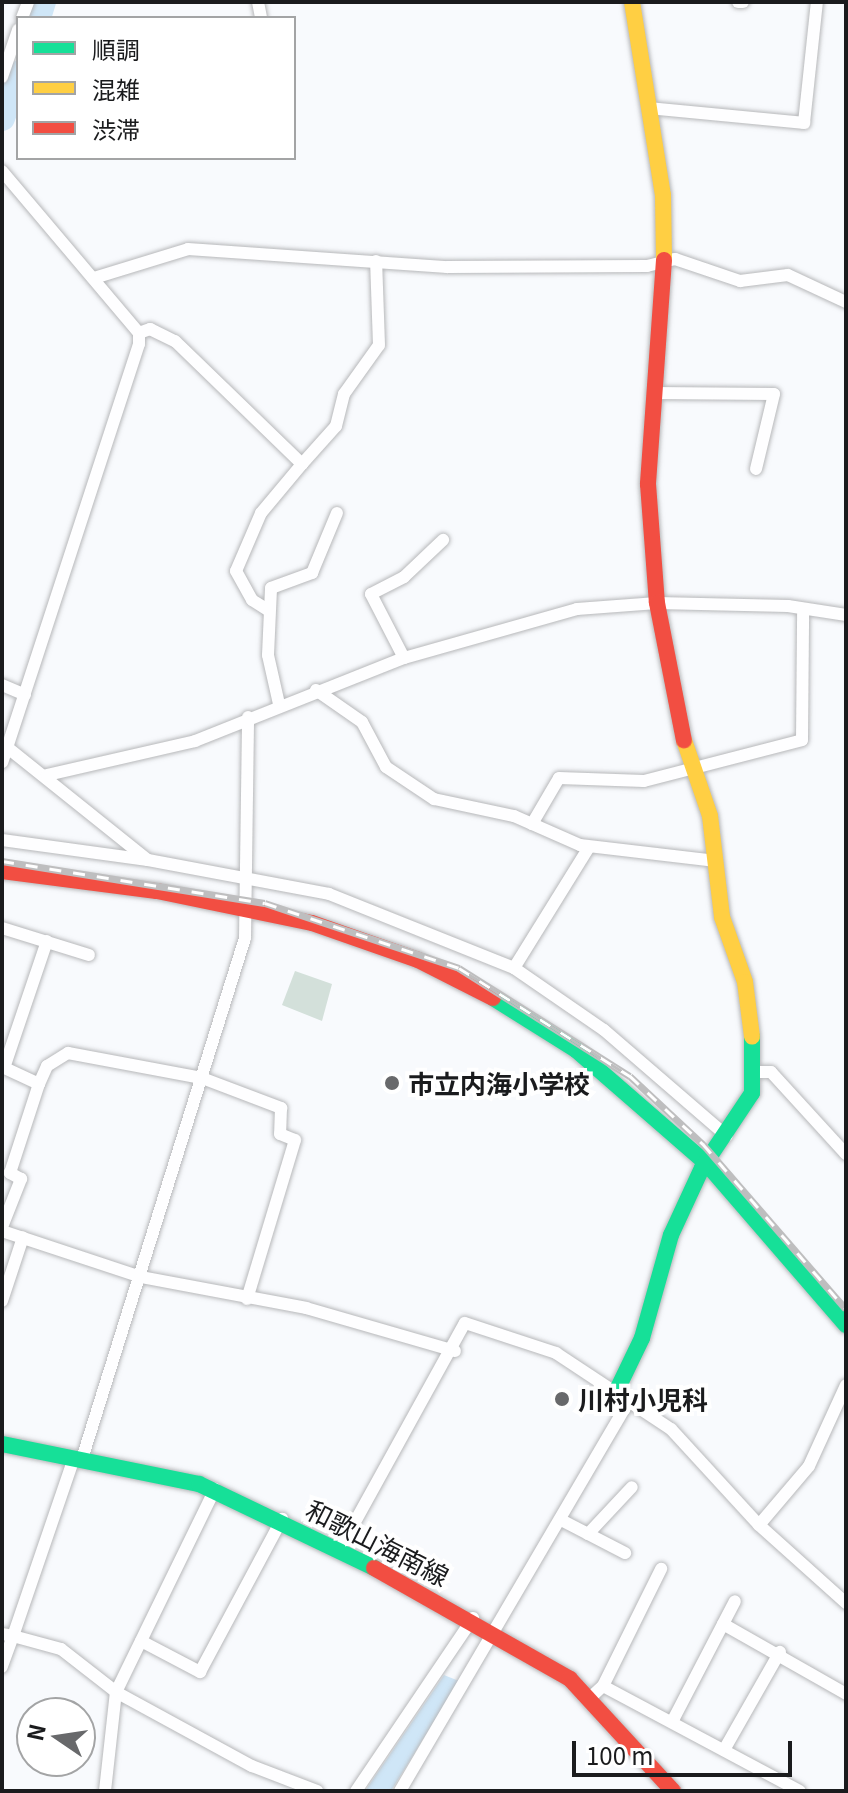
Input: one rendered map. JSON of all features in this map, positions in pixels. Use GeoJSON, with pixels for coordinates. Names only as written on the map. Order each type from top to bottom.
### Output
{"type":"FeatureCollection","features":[{"type":"Feature","properties":{"kind":"street"},"geometry":{"type":"LineString","coordinates":[[400,1791],[499,1633],[563,1521],[623,1395],[671,1235],[706,1163],[727,1136],[756,1072],[710,816],[692,767],[657,603],[648,484],[664,262],[649,108],[632,2]]}},
{"type":"Feature","properties":{"kind":"street"},"geometry":{"type":"LineString","coordinates":[[649,108],[804,123],[817,2]]}},
{"type":"Feature","properties":{"kind":"street"},"geometry":{"type":"LineString","coordinates":[[2,77],[16,36]]}},
{"type":"Feature","properties":{"kind":"street"},"geometry":{"type":"LineString","coordinates":[[2,171],[139,333]]}},
{"type":"Feature","properties":{"kind":"street"},"geometry":{"type":"LineString","coordinates":[[94,278],[188,249],[447,267],[697,263],[740,281],[788,275],[846,302]]}},
{"type":"Feature","properties":{"kind":"street"},"geometry":{"type":"LineString","coordinates":[[268,610],[252,600],[236,571],[261,513],[336,426],[344,394],[379,345],[376,261]]}},
{"type":"Feature","properties":{"kind":"street"},"geometry":{"type":"LineString","coordinates":[[139,333],[150,329],[175,341],[302,464]]}},
{"type":"Feature","properties":{"kind":"street"},"geometry":{"type":"LineString","coordinates":[[2,762],[85,526],[139,333]]}},
{"type":"Feature","properties":{"kind":"street"},"geometry":{"type":"LineString","coordinates":[[654,393],[774,394],[756,469]]}},
{"type":"Feature","properties":{"kind":"street"},"geometry":{"type":"LineString","coordinates":[[279,704],[268,610],[272,585],[312,573],[337,513]]}},
{"type":"Feature","properties":{"kind":"street"},"geometry":{"type":"LineString","coordinates":[[404,658],[371,594],[404,577],[443,540]]}},
{"type":"Feature","properties":{"kind":"street"},"geometry":{"type":"LineString","coordinates":[[47,775],[151,754],[404,658],[577,609],[657,603],[788,606],[803,613],[846,615]]}},
{"type":"Feature","properties":{"kind":"street"},"geometry":{"type":"LineString","coordinates":[[532,824],[559,778],[635,782],[802,740],[803,613]]}},
{"type":"Feature","properties":{"kind":"street"},"geometry":{"type":"LineString","coordinates":[[2,685],[25,695]]}},
{"type":"Feature","properties":{"kind":"street"},"geometry":{"type":"LineString","coordinates":[[316,690],[362,722],[386,767],[434,799],[532,824],[589,847],[716,861]]}},
{"type":"Feature","properties":{"kind":"street"},"geometry":{"type":"LineString","coordinates":[[2,1667],[7,1635],[78,1458],[141,1277],[202,1078],[247,908],[248,717]]}},
{"type":"Feature","properties":{"kind":"street"},"geometry":{"type":"LineString","coordinates":[[8,748],[47,775],[148,860]]}},
{"type":"Feature","properties":{"kind":"street"},"geometry":{"type":"LineString","coordinates":[[2,840],[245,876],[388,913],[514,968],[604,1030],[727,1136]]}},
{"type":"Feature","properties":{"kind":"street"},"geometry":{"type":"LineString","coordinates":[[514,968],[589,847]]}},
{"type":"Feature","properties":{"kind":"street"},"geometry":{"type":"LineString","coordinates":[[2,871],[247,908],[350,935],[495,999],[576,1050],[706,1163],[846,1325]]}},
{"type":"Feature","properties":{"kind":"street"},"geometry":{"type":"LineString","coordinates":[[2,928],[89,955]]}},
{"type":"Feature","properties":{"kind":"street"},"geometry":{"type":"LineString","coordinates":[[39,1084],[4,1068],[47,941]]}},
{"type":"Feature","properties":{"kind":"street"},"geometry":{"type":"LineString","coordinates":[[247,1299],[295,1140],[280,1134],[281,1108],[202,1078],[68,1053],[47,1066],[10,1173],[21,1179],[2,1229],[141,1277],[247,1299],[455,1351]]}},
{"type":"Feature","properties":{"kind":"street"},"geometry":{"type":"LineString","coordinates":[[756,1072],[771,1072],[846,1154]]}},
{"type":"Feature","properties":{"kind":"street"},"geometry":{"type":"LineString","coordinates":[[2,1301],[23,1237]]}},
{"type":"Feature","properties":{"kind":"street"},"geometry":{"type":"LineString","coordinates":[[340,1549],[455,1351],[465,1323],[531,1341],[623,1395],[671,1429],[759,1525],[846,1603]]}},
{"type":"Feature","properties":{"kind":"street"},"geometry":{"type":"LineString","coordinates":[[759,1525],[809,1466],[846,1385]]}},
{"type":"Feature","properties":{"kind":"street","name":"和歌山海南線"},"geometry":{"type":"LineString","coordinates":[[2,1444],[215,1489],[282,1519],[473,1618],[597,1691],[673,1791]]}},
{"type":"Feature","properties":{"kind":"street"},"geometry":{"type":"LineString","coordinates":[[588,1534],[632,1487]]}},
{"type":"Feature","properties":{"kind":"street"},"geometry":{"type":"LineString","coordinates":[[105,1791],[116,1692],[215,1489]]}},
{"type":"Feature","properties":{"kind":"street"},"geometry":{"type":"LineString","coordinates":[[141,1641],[200,1672],[282,1519]]}},
{"type":"Feature","properties":{"kind":"street"},"geometry":{"type":"LineString","coordinates":[[563,1521],[625,1553]]}},
{"type":"Feature","properties":{"kind":"street"},"geometry":{"type":"LineString","coordinates":[[661,1569],[597,1691],[672,1722],[800,1791]]}},
{"type":"Feature","properties":{"kind":"street"},"geometry":{"type":"LineString","coordinates":[[672,1722],[735,1601]]}},
{"type":"Feature","properties":{"kind":"street"},"geometry":{"type":"LineString","coordinates":[[356,1791],[473,1618]]}},
{"type":"Feature","properties":{"kind":"street"},"geometry":{"type":"LineString","coordinates":[[723,1624],[780,1652],[846,1694]]}},
{"type":"Feature","properties":{"kind":"street"},"geometry":{"type":"LineString","coordinates":[[7,1635],[61,1649],[116,1692],[252,1766],[317,1791]]}},
{"type":"Feature","properties":{"kind":"street"},"geometry":{"type":"LineString","coordinates":[[724,1750],[780,1652]]}},
{"type":"Feature","properties":{"kind":"shaded area"},"geometry":{"type":"Polygon","coordinates":[[[295,971],[332,984],[322,1021],[282,1005],[295,971]]]}},
{"type":"Feature","properties":{"kind":"water"},"geometry":{"type":"Polygon","coordinates":[[[444,1675],[459,1681],[391,1791],[365,1791],[444,1675]]]}},
{"type":"Feature","properties":{"kind":"waterway"},"geometry":{"type":"LineString","coordinates":[[39,16],[43,2]]}},
{"type":"Feature","properties":{"kind":"waterway"},"geometry":{"type":"LineString","coordinates":[[2,118],[16,80]]}},
{"type":"Feature","properties":{"kind":"railway"},"geometry":{"type":"LineString","coordinates":[[2,861],[265,903],[459,968],[630,1076],[703,1144],[846,1309]]}},
{"type":"Feature","properties":{"kind":"traffic: fast"},"geometry":{"type":"LineString","coordinates":[[493,998],[576,1050],[706,1163],[846,1325]]}},
{"type":"Feature","properties":{"kind":"traffic: fast"},"geometry":{"type":"LineString","coordinates":[[617,1390],[642,1338],[671,1235],[702,1168],[752,1093],[752,1037]]}},
{"type":"Feature","properties":{"kind":"traffic: fast"},"geometry":{"type":"LineString","coordinates":[[2,1444],[199,1484],[374,1568]]}},
{"type":"Feature","properties":{"kind":"traffic: slow"},"geometry":{"type":"LineString","coordinates":[[632,2],[663,195],[664,260]]}},
{"type":"Feature","properties":{"kind":"traffic: slow"},"geometry":{"type":"LineString","coordinates":[[684,740],[710,816],[722,917],[745,982],[752,1037]]}},
{"type":"Feature","properties":{"kind":"traffic: jam"},"geometry":{"type":"LineString","coordinates":[[664,260],[648,484],[657,603],[684,740]]}},
{"type":"Feature","properties":{"kind":"traffic: jam"},"geometry":{"type":"LineString","coordinates":[[2,871],[157,891],[312,923],[418,960],[493,998]]}},
{"type":"Feature","properties":{"kind":"traffic: jam"},"geometry":{"type":"LineString","coordinates":[[374,1568],[570,1679],[673,1791]]}},
{"type":"Feature","properties":{"kind":"place","name":"市立内海小学校"},"geometry":{"type":"Point","coordinates":[392,1083]}},
{"type":"Feature","properties":{"kind":"place","name":"川村小児科"},"geometry":{"type":"Point","coordinates":[562,1399]}}]}
